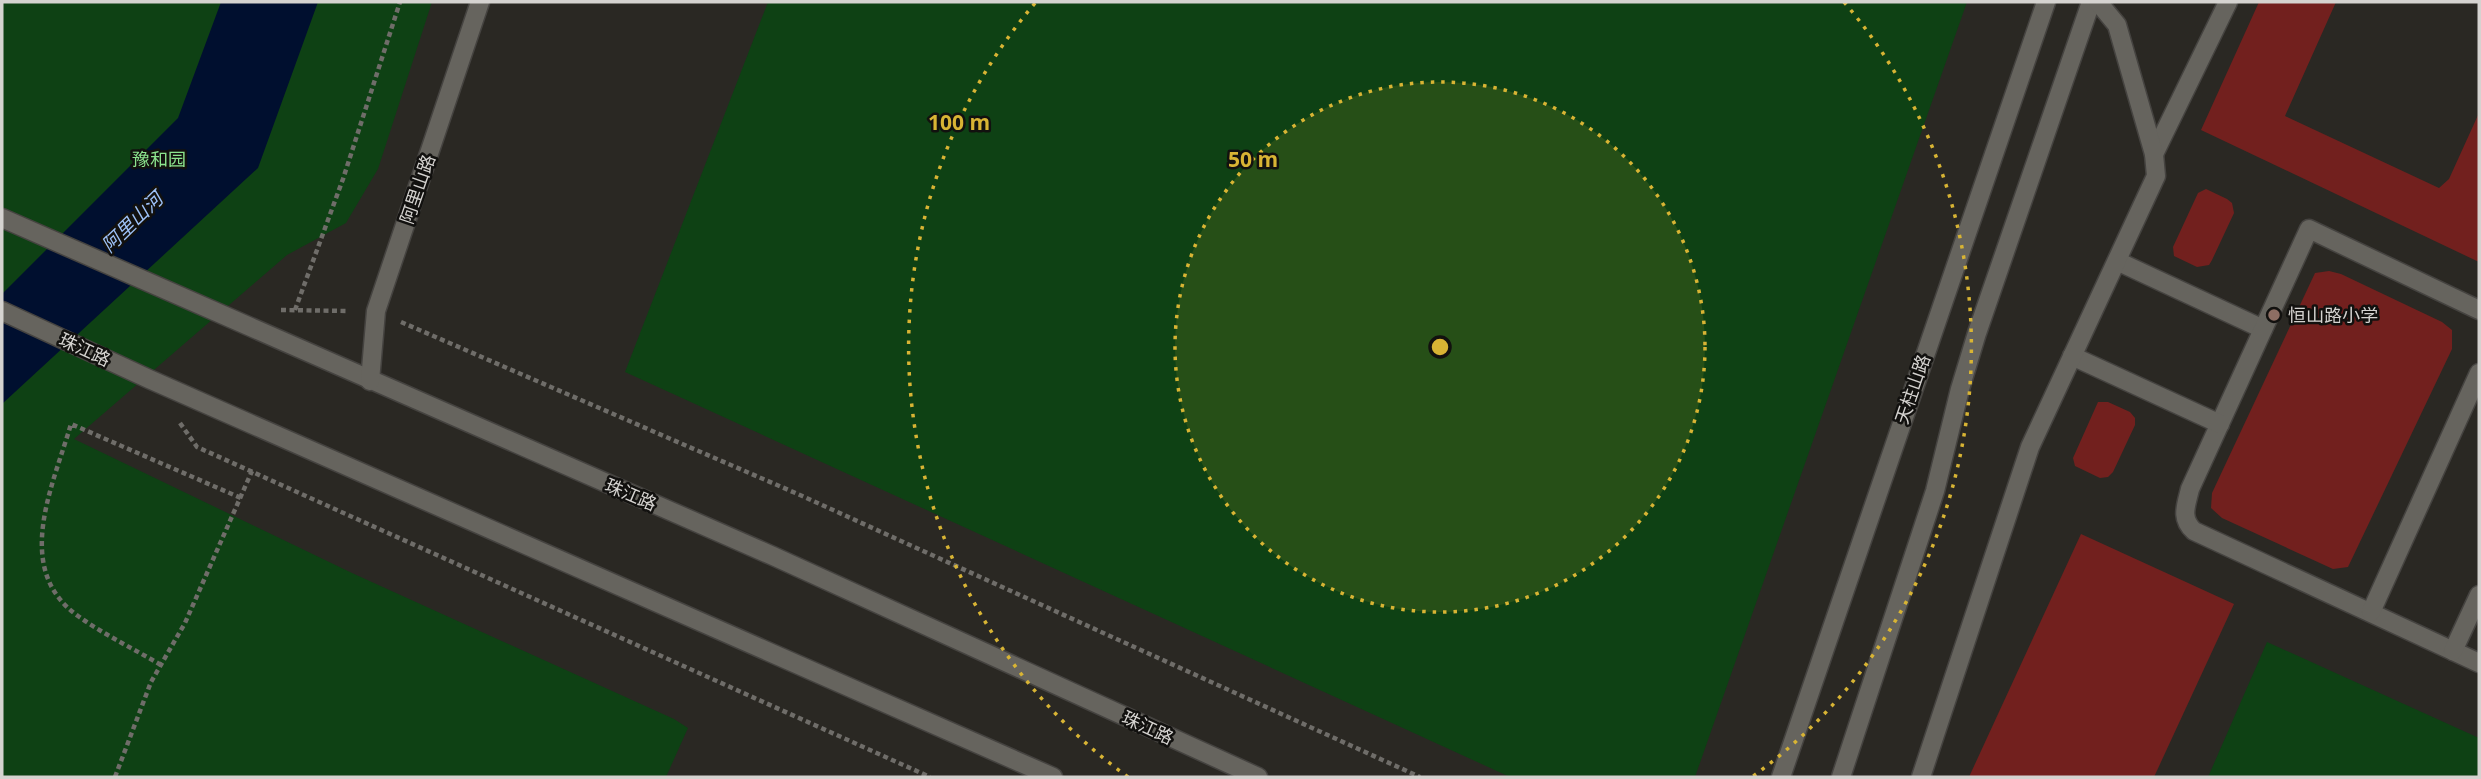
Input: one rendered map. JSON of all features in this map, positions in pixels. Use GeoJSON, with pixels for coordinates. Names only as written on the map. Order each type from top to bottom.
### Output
{"type":"FeatureCollection","features":[{"type":"Feature","properties":{"kind":"street","name":"阿里山路"},"geometry":{"type":"LineString","coordinates":[[370,380],[376,311],[480,2]]}},
{"type":"Feature","properties":{"kind":"street","name":"天柱山路"},"geometry":{"type":"LineString","coordinates":[[1781,777],[2046,2]]}},
{"type":"Feature","properties":{"kind":"street"},"geometry":{"type":"LineString","coordinates":[[1841,777],[1935,491],[1977,333],[2091,2]]}},
{"type":"Feature","properties":{"kind":"street"},"geometry":{"type":"LineString","coordinates":[[1921,777],[2030,447],[2156,176],[2154,154],[2117,25],[2098,2]]}},
{"type":"Feature","properties":{"kind":"street"},"geometry":{"type":"LineString","coordinates":[[2154,154],[2228,2]]}},
{"type":"Feature","properties":{"kind":"street","name":"珠江路"},"geometry":{"type":"LineString","coordinates":[[3,218],[773,556],[1258,777]]}},
{"type":"Feature","properties":{"kind":"street"},"geometry":{"type":"LineString","coordinates":[[2479,310],[2309,229],[2190,489],[2184,512],[2186,524],[2194,531],[2479,663]]}},
{"type":"Feature","properties":{"kind":"street"},"geometry":{"type":"LineString","coordinates":[[2117,261],[2263,329]]}},
{"type":"Feature","properties":{"kind":"street","name":"珠江路"},"geometry":{"type":"LineString","coordinates":[[2,311],[149,379],[1053,777]]}},
{"type":"Feature","properties":{"kind":"street"},"geometry":{"type":"LineString","coordinates":[[2072,356],[2220,424]]}},
{"type":"Feature","properties":{"kind":"street"},"geometry":{"type":"LineString","coordinates":[[2371,612],[2479,373]]}},
{"type":"Feature","properties":{"kind":"street"},"geometry":{"type":"LineString","coordinates":[[2453,651],[2479,595]]}},
{"type":"Feature","properties":{"kind":"path"},"geometry":{"type":"LineString","coordinates":[[295,310],[343,178],[400,2]]}},
{"type":"Feature","properties":{"kind":"path"},"geometry":{"type":"LineString","coordinates":[[271,310],[376,311],[800,495],[1420,777]]}},
{"type":"Feature","properties":{"kind":"path"},"geometry":{"type":"LineString","coordinates":[[149,379],[197,447],[930,777]]}},
{"type":"Feature","properties":{"kind":"path"},"geometry":{"type":"LineString","coordinates":[[161,665],[77,615],[56,595],[43,567],[40,530],[71,424],[241,498]]}},
{"type":"Feature","properties":{"kind":"path"},"geometry":{"type":"LineString","coordinates":[[115,777],[139,712],[185,623],[252,471]]}},
{"type":"Feature","properties":{"kind":"green space","name":"豫和园"},"geometry":{"type":"Polygon","coordinates":[[[2,2],[432,2],[378,169],[346,223],[287,255],[74,439],[352,573],[674,719],[688,728],[666,777],[2,777],[2,2]]]}},
{"type":"Feature","properties":{"kind":"green space"},"geometry":{"type":"Polygon","coordinates":[[[768,2],[1967,2],[1695,777],[1510,777],[625,372],[768,2]]]}},
{"type":"Feature","properties":{"kind":"green space"},"geometry":{"type":"Polygon","coordinates":[[[2267,642],[2479,738],[2479,777],[2208,777],[2267,642]]]}},
{"type":"Feature","properties":{"kind":"water","name":"阿里山河"},"geometry":{"type":"Polygon","coordinates":[[[221,2],[318,2],[258,168],[2,404],[2,294],[178,118],[221,2]]]}},
{"type":"Feature","properties":{"kind":"building"},"geometry":{"type":"Polygon","coordinates":[[[2259,2],[2336,2],[2285,116],[2439,188],[2449,179],[2479,113],[2479,262],[2201,130],[2259,2]]]}},
{"type":"Feature","properties":{"kind":"building"},"geometry":{"type":"Polygon","coordinates":[[[2206,189],[2232,203],[2234,213],[2209,265],[2197,267],[2174,256],[2173,247],[2198,193],[2206,189]]]}},
{"type":"Feature","properties":{"kind":"building"},"geometry":{"type":"Polygon","coordinates":[[[2329,271],[2341,274],[2442,322],[2452,330],[2452,349],[2348,567],[2333,569],[2222,518],[2211,508],[2212,493],[2315,273],[2329,271]]]}},
{"type":"Feature","properties":{"kind":"building"},"geometry":{"type":"Polygon","coordinates":[[[2098,402],[2108,402],[2130,412],[2135,418],[2135,425],[2113,472],[2108,477],[2100,478],[2075,466],[2073,458],[2098,402]]]}},
{"type":"Feature","properties":{"kind":"building"},"geometry":{"type":"Polygon","coordinates":[[[2081,534],[2234,604],[2154,777],[1969,777],[2081,534]]]}},
{"type":"Feature","properties":{"kind":"place","name":"恒山路小学"},"geometry":{"type":"Point","coordinates":[2274,315]}}]}
